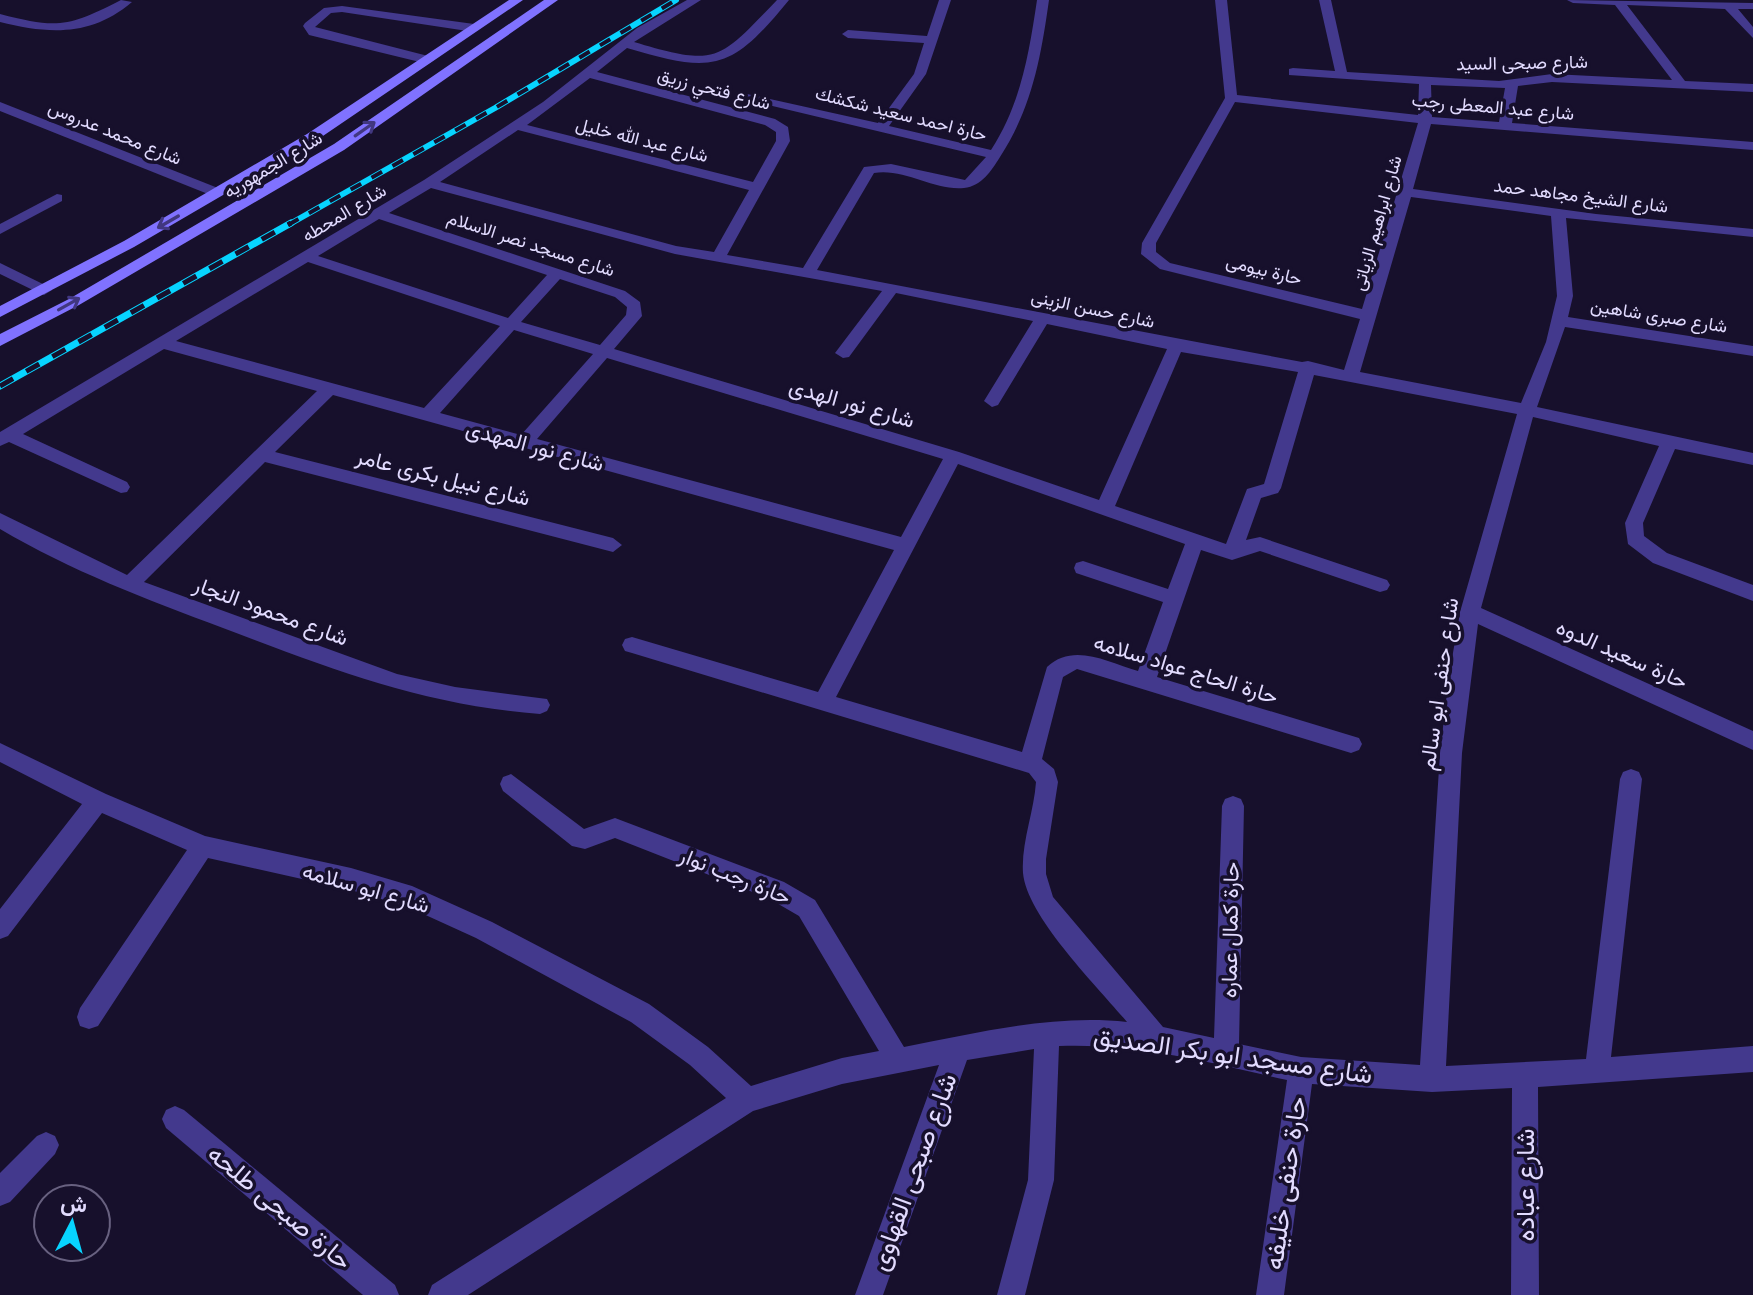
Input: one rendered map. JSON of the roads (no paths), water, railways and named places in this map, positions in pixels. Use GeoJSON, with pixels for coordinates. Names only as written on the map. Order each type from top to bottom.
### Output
{"type":"FeatureCollection","features":[{"type":"Feature","properties":{"kind":"main road","name":"شارع الجمهوريه"},"geometry":{"type":"LineString","coordinates":[[0,312],[218,193],[312,137],[517,0]]}},
{"type":"Feature","properties":{"kind":"main road","name":"شارع الجمهوريه"},"geometry":{"type":"LineString","coordinates":[[0,341],[74,302],[339,147],[552,0]]}},
{"type":"Feature","properties":{"kind":"street","name":"شارع المحطه"},"geometry":{"type":"LineString","coordinates":[[4,438],[429,183],[517,126],[624,43],[695,0]]}},
{"type":"Feature","properties":{"kind":"street"},"geometry":{"type":"LineString","coordinates":[[624,43],[691,60],[721,58],[734,50],[783,0]]}},
{"type":"Feature","properties":{"kind":"street"},"geometry":{"type":"LineString","coordinates":[[881,128],[913,86],[945,0]]}},
{"type":"Feature","properties":{"kind":"street"},"geometry":{"type":"LineString","coordinates":[[807,274],[869,170],[883,168],[966,185],[978,179],[1012,130],[1027,93],[1043,0]]}},
{"type":"Feature","properties":{"kind":"street"},"geometry":{"type":"LineString","coordinates":[[1221,0],[1231,98]]}},
{"type":"Feature","properties":{"kind":"street"},"geometry":{"type":"LineString","coordinates":[[1325,0],[1342,75]]}},
{"type":"Feature","properties":{"kind":"street"},"geometry":{"type":"LineString","coordinates":[[1573,0],[1753,6]]}},
{"type":"Feature","properties":{"kind":"street"},"geometry":{"type":"LineString","coordinates":[[1618,1],[1681,84]]}},
{"type":"Feature","properties":{"kind":"street"},"geometry":{"type":"LineString","coordinates":[[0,18],[49,30],[63,30],[76,27],[126,2]]}},
{"type":"Feature","properties":{"kind":"street"},"geometry":{"type":"LineString","coordinates":[[1728,5],[1753,34]]}},
{"type":"Feature","properties":{"kind":"street"},"geometry":{"type":"LineString","coordinates":[[428,60],[313,32],[309,26],[328,10],[342,9],[474,28]]}},
{"type":"Feature","properties":{"kind":"street"},"geometry":{"type":"LineString","coordinates":[[848,34],[931,40]]}},
{"type":"Feature","properties":{"kind":"street","name":"شارع صبحى السيد"},"geometry":{"type":"LineString","coordinates":[[1293,72],[1512,85],[1552,78],[1753,88]]}},
{"type":"Feature","properties":{"kind":"street","name":"شارع فتحي زريق"},"geometry":{"type":"LineString","coordinates":[[587,73],[778,125],[783,130],[783,141],[718,258]]}},
{"type":"Feature","properties":{"kind":"street","name":"شارع ابراهيم الزياتى"},"geometry":{"type":"LineString","coordinates":[[1351,374],[1425,120],[1425,81]]}},
{"type":"Feature","properties":{"kind":"street"},"geometry":{"type":"LineString","coordinates":[[1505,128],[1512,85]]}},
{"type":"Feature","properties":{"kind":"street","name":"حارة احمد سعيد شكشك"},"geometry":{"type":"LineString","coordinates":[[752,97],[994,155]]}},
{"type":"Feature","properties":{"kind":"street","name":"شارع عبد المعطى رجب"},"geometry":{"type":"LineString","coordinates":[[1231,98],[1505,128],[1753,146]]}},
{"type":"Feature","properties":{"kind":"street","name":"حارة بيومى"},"geometry":{"type":"LineString","coordinates":[[1231,98],[1149,243],[1151,259],[1165,266],[1369,316]]}},
{"type":"Feature","properties":{"kind":"street","name":"شارع محمد عدروس"},"geometry":{"type":"LineString","coordinates":[[0,106],[218,193]]}},
{"type":"Feature","properties":{"kind":"street","name":"شارع عبد الله خليل"},"geometry":{"type":"LineString","coordinates":[[517,126],[758,188]]}},
{"type":"Feature","properties":{"kind":"street","name":"شارع حسن الزينى"},"geometry":{"type":"LineString","coordinates":[[429,183],[618,236],[718,258],[892,288],[1176,346],[1351,374],[1753,459]]}},
{"type":"Feature","properties":{"kind":"street","name":"شارع الشيخ مجاهد حمد"},"geometry":{"type":"LineString","coordinates":[[1405,192],[1558,213],[1753,233]]}},
{"type":"Feature","properties":{"kind":"street"},"geometry":{"type":"LineString","coordinates":[[0,230],[57,198]]}},
{"type":"Feature","properties":{"kind":"street","name":"شارع حنفى ابو سالم"},"geometry":{"type":"LineString","coordinates":[[1432,1079],[1451,753],[1470,612],[1527,410],[1565,296],[1558,213]]}},
{"type":"Feature","properties":{"kind":"street","name":"شارع مسجد نصر الاسلام"},"geometry":{"type":"LineString","coordinates":[[377,214],[626,297],[635,305],[634,316],[524,443]]}},
{"type":"Feature","properties":{"kind":"street","name":"شارع نور الهدى"},"geometry":{"type":"LineString","coordinates":[[307,257],[511,324],[953,456],[1232,553],[1248,545],[1260,544],[1380,585]]}},
{"type":"Feature","properties":{"kind":"street"},"geometry":{"type":"LineString","coordinates":[[0,268],[44,290]]}},
{"type":"Feature","properties":{"kind":"street"},"geometry":{"type":"LineString","coordinates":[[426,417],[556,274]]}},
{"type":"Feature","properties":{"kind":"street"},"geometry":{"type":"LineString","coordinates":[[843,353],[892,288]]}},
{"type":"Feature","properties":{"kind":"street"},"geometry":{"type":"LineString","coordinates":[[992,401],[1042,319]]}},
{"type":"Feature","properties":{"kind":"street","name":"شارع صبرى شاهين"},"geometry":{"type":"LineString","coordinates":[[1559,321],[1753,351]]}},
{"type":"Feature","properties":{"kind":"street","name":"شارع نور المهدى"},"geometry":{"type":"LineString","coordinates":[[163,343],[906,546]]}},
{"type":"Feature","properties":{"kind":"street"},"geometry":{"type":"LineString","coordinates":[[1104,510],[1176,346]]}},
{"type":"Feature","properties":{"kind":"street"},"geometry":{"type":"LineString","coordinates":[[1232,553],[1254,493],[1272,488],[1308,366]]}},
{"type":"Feature","properties":{"kind":"street"},"geometry":{"type":"LineString","coordinates":[[129,585],[329,389]]}},
{"type":"Feature","properties":{"kind":"street"},"geometry":{"type":"LineString","coordinates":[[4,438],[121,487]]}},
{"type":"Feature","properties":{"kind":"street"},"geometry":{"type":"LineString","coordinates":[[1669,442],[1634,523],[1635,539],[1660,558],[1753,593]]}},
{"type":"Feature","properties":{"kind":"street","name":"شارع نبيل بكرى عامر"},"geometry":{"type":"LineString","coordinates":[[262,455],[613,545]]}},
{"type":"Feature","properties":{"kind":"street"},"geometry":{"type":"LineString","coordinates":[[823,702],[953,456]]}},
{"type":"Feature","properties":{"kind":"street","name":"شارع محمود النجار"},"geometry":{"type":"LineString","coordinates":[[0,520],[70,559],[129,585],[294,647],[414,686],[454,695],[540,705]]}},
{"type":"Feature","properties":{"kind":"street"},"geometry":{"type":"LineString","coordinates":[[1145,681],[1195,541]]}},
{"type":"Feature","properties":{"kind":"street"},"geometry":{"type":"LineString","coordinates":[[1083,568],[1174,598]]}},
{"type":"Feature","properties":{"kind":"street","name":"حارة سعيد الدوه"},"geometry":{"type":"LineString","coordinates":[[1470,612],[1753,741]]}},
{"type":"Feature","properties":{"kind":"street"},"geometry":{"type":"LineString","coordinates":[[632,645],[1030,763],[1041,771],[1047,782],[1032,874],[1036,890],[1045,905],[1156,1038]]}},
{"type":"Feature","properties":{"kind":"street","name":"حارة الحاج عواد سلامه"},"geometry":{"type":"LineString","coordinates":[[1030,763],[1057,667],[1077,661],[1351,744]]}},
{"type":"Feature","properties":{"kind":"street","name":"شارع ابو سلامه"},"geometry":{"type":"LineString","coordinates":[[0,752],[98,801],[203,846],[351,879],[412,897],[470,924],[640,1013],[699,1056],[747,1100]]}},
{"type":"Feature","properties":{"kind":"street"},"geometry":{"type":"LineString","coordinates":[[1597,1071],[1631,779]]}},
{"type":"Feature","properties":{"kind":"street","name":"حارة رجب نوار"},"geometry":{"type":"LineString","coordinates":[[511,784],[580,839],[615,828],[776,890],[807,908],[898,1060]]}},
{"type":"Feature","properties":{"kind":"street"},"geometry":{"type":"LineString","coordinates":[[0,928],[98,801]]}},
{"type":"Feature","properties":{"kind":"street","name":"حارة كمال عماره"},"geometry":{"type":"LineString","coordinates":[[1226,1055],[1233,806]]}},
{"type":"Feature","properties":{"kind":"street"},"geometry":{"type":"LineString","coordinates":[[89,1017],[203,846]]}},
{"type":"Feature","properties":{"kind":"street","name":"شارع مسجد ابو بكر الصديق"},"geometry":{"type":"LineString","coordinates":[[442,1295],[747,1100],[842,1071],[958,1049],[1047,1034],[1101,1032],[1156,1038],[1301,1070],[1432,1079],[1753,1059]]}},
{"type":"Feature","properties":{"kind":"street"},"geometry":{"type":"LineString","coordinates":[[1011,1295],[1041,1180],[1047,1034]]}},
{"type":"Feature","properties":{"kind":"street","name":"شارع صبحى القهاوى"},"geometry":{"type":"LineString","coordinates":[[869,1295],[958,1049]]}},
{"type":"Feature","properties":{"kind":"street","name":"حارة حنفى خليفه"},"geometry":{"type":"LineString","coordinates":[[1270,1295],[1301,1070]]}},
{"type":"Feature","properties":{"kind":"street","name":"شارع عباده"},"geometry":{"type":"LineString","coordinates":[[1525,1075],[1525,1295]]}},
{"type":"Feature","properties":{"kind":"street","name":"حارة صبحى طلحه"},"geometry":{"type":"LineString","coordinates":[[175,1119],[385,1295]]}},
{"type":"Feature","properties":{"kind":"street"},"geometry":{"type":"LineString","coordinates":[[0,1192],[46,1145]]}},
{"type":"Feature","properties":{"kind":"railway"},"geometry":{"type":"LineString","coordinates":[[288,225],[495,108],[676,0]]}},
{"type":"Feature","properties":{"kind":"railway"},"geometry":{"type":"LineString","coordinates":[[0,386],[291,223]]}}]}
